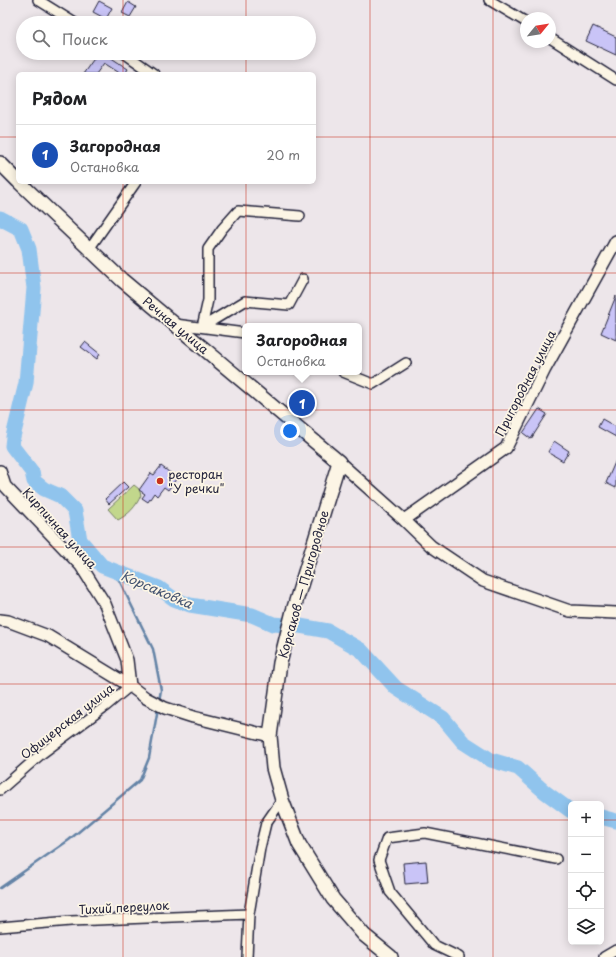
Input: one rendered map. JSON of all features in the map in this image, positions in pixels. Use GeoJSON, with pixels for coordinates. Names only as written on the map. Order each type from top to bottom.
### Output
{"type":"FeatureCollection","features":[{"type":"Feature","properties":{"kind":"main road","name":"Речная улица"},"geometry":{"type":"LineString","coordinates":[[0,163],[16,178]]}},
{"type":"Feature","properties":{"kind":"main road","name":"Речная улица"},"geometry":{"type":"LineString","coordinates":[[22,184],[89,249],[174,323],[339,462]]}},
{"type":"Feature","properties":{"kind":"main road","name":"Корсаков — Пригородное"},"geometry":{"type":"LineString","coordinates":[[339,462],[317,538],[293,610],[280,663],[270,736],[273,768],[282,800],[299,844],[333,899],[364,935],[392,957]]}},
{"type":"Feature","properties":{"kind":"street"},"geometry":{"type":"LineString","coordinates":[[38,0],[64,16]]}},
{"type":"Feature","properties":{"kind":"street"},"geometry":{"type":"LineString","coordinates":[[489,0],[520,18]]}},
{"type":"Feature","properties":{"kind":"street"},"geometry":{"type":"LineString","coordinates":[[556,42],[616,80]]}},
{"type":"Feature","properties":{"kind":"street"},"geometry":{"type":"LineString","coordinates":[[134,60],[151,72]]}},
{"type":"Feature","properties":{"kind":"street"},"geometry":{"type":"LineString","coordinates":[[89,249],[135,184]]}},
{"type":"Feature","properties":{"kind":"street"},"geometry":{"type":"LineString","coordinates":[[202,327],[208,300],[208,249],[222,229],[238,212],[300,216]]}},
{"type":"Feature","properties":{"kind":"street","name":"Пригородная улица"},"geometry":{"type":"LineString","coordinates":[[404,520],[506,448],[545,369],[616,241]]}},
{"type":"Feature","properties":{"kind":"street"},"geometry":{"type":"LineString","coordinates":[[202,327],[245,301],[289,305],[303,279]]}},
{"type":"Feature","properties":{"kind":"street"},"geometry":{"type":"LineString","coordinates":[[174,323],[242,333]]}},
{"type":"Feature","properties":{"kind":"street"},"geometry":{"type":"LineString","coordinates":[[350,375],[373,384],[406,363]]}},
{"type":"Feature","properties":{"kind":"street"},"geometry":{"type":"LineString","coordinates":[[339,462],[431,546],[483,581],[570,611],[616,613]]}},
{"type":"Feature","properties":{"kind":"street","name":"Кирпичная улица"},"geometry":{"type":"LineString","coordinates":[[0,471],[6,486],[81,566],[105,604],[127,660],[130,686]]}},
{"type":"Feature","properties":{"kind":"street"},"geometry":{"type":"LineString","coordinates":[[0,620],[8,621],[48,636],[130,686],[146,698],[165,708],[270,736]]}},
{"type":"Feature","properties":{"kind":"street","name":"Офицерская улица"},"geometry":{"type":"LineString","coordinates":[[0,790],[40,755],[106,706],[130,686]]}},
{"type":"Feature","properties":{"kind":"street"},"geometry":{"type":"LineString","coordinates":[[247,957],[249,914],[260,848],[266,823],[282,800]]}},
{"type":"Feature","properties":{"kind":"street"},"geometry":{"type":"LineString","coordinates":[[459,957],[434,945],[390,892],[379,860],[387,838],[425,833],[556,859]]}},
{"type":"Feature","properties":{"kind":"street","name":"Тихий переулок"},"geometry":{"type":"LineString","coordinates":[[0,928],[71,921],[249,914]]}},
{"type":"Feature","properties":{"kind":"street"},"geometry":{"type":"LineString","coordinates":[[604,957],[616,950]]}},
{"type":"Feature","properties":{"kind":"green space"},"geometry":{"type":"Polygon","coordinates":[[[134,485],[139,489],[141,495],[132,510],[118,520],[108,509],[134,485]]]}},
{"type":"Feature","properties":{"kind":"building"},"geometry":{"type":"Polygon","coordinates":[[[99,1],[112,8],[108,16],[100,16],[93,12],[99,1]]]}},
{"type":"Feature","properties":{"kind":"building"},"geometry":{"type":"Polygon","coordinates":[[[128,2],[136,7],[131,16],[122,13],[128,2]]]}},
{"type":"Feature","properties":{"kind":"building"},"geometry":{"type":"Polygon","coordinates":[[[593,26],[616,37],[616,55],[586,41],[593,26]]]}},
{"type":"Feature","properties":{"kind":"building"},"geometry":{"type":"Polygon","coordinates":[[[93,60],[114,60],[128,69],[126,72],[118,72],[104,63],[97,72],[84,72],[93,60]]]}},
{"type":"Feature","properties":{"kind":"building"},"geometry":{"type":"Polygon","coordinates":[[[616,296],[616,340],[601,333],[616,296]]]}},
{"type":"Feature","properties":{"kind":"building"},"geometry":{"type":"Polygon","coordinates":[[[85,342],[100,354],[97,359],[81,347],[85,342]]]}},
{"type":"Feature","properties":{"kind":"building"},"geometry":{"type":"Polygon","coordinates":[[[539,409],[547,414],[531,439],[523,433],[539,409]]]}},
{"type":"Feature","properties":{"kind":"building"},"geometry":{"type":"Polygon","coordinates":[[[602,419],[616,427],[616,437],[598,427],[602,419]]]}},
{"type":"Feature","properties":{"kind":"building"},"geometry":{"type":"Polygon","coordinates":[[[554,441],[569,451],[563,461],[548,452],[554,441]]]}},
{"type":"Feature","properties":{"kind":"building"},"geometry":{"type":"Polygon","coordinates":[[[616,460],[616,488],[606,483],[616,460]]]}},
{"type":"Feature","properties":{"kind":"building","name":"ресторан \"У речки\""},"geometry":{"type":"Polygon","coordinates":[[[161,466],[177,478],[168,490],[164,487],[157,496],[154,493],[148,502],[142,498],[145,494],[139,490],[151,473],[154,475],[161,466]]]}},
{"type":"Feature","properties":{"kind":"building"},"geometry":{"type":"Polygon","coordinates":[[[123,482],[128,487],[109,504],[105,499],[123,482]]]}},
{"type":"Feature","properties":{"kind":"building"},"geometry":{"type":"Polygon","coordinates":[[[426,861],[428,882],[405,884],[403,863],[426,861]]]}},
{"type":"Feature","properties":{"kind":"waterway","name":"Корсаковка"},"geometry":{"type":"LineString","coordinates":[[0,218],[21,229],[29,249],[34,288],[26,383],[12,446],[32,472],[34,481],[44,489],[60,496],[75,511],[80,540],[102,566],[159,588],[174,599],[190,605],[252,615],[273,624],[300,626],[328,631],[361,650],[396,688],[443,718],[463,742],[491,760],[518,768],[545,792],[568,809]]}},
{"type":"Feature","properties":{"kind":"waterway"},"geometry":{"type":"LineString","coordinates":[[102,566],[119,580],[153,649],[161,690],[159,701]]}},
{"type":"Feature","properties":{"kind":"waterway"},"geometry":{"type":"LineString","coordinates":[[0,888],[69,840],[140,780],[149,758],[158,708]]}},
{"type":"Feature","properties":{"kind":"waterway","name":"Корсаковка"},"geometry":{"type":"LineString","coordinates":[[604,818],[616,821]]}},
{"type":"Feature","properties":{"kind":"place","name":"Загородная"},"geometry":{"type":"Point","coordinates":[302,403]}},
{"type":"Feature","properties":{"kind":"place","name":"ресторан \"У речки\""},"geometry":{"type":"Point","coordinates":[160,481]}}]}
